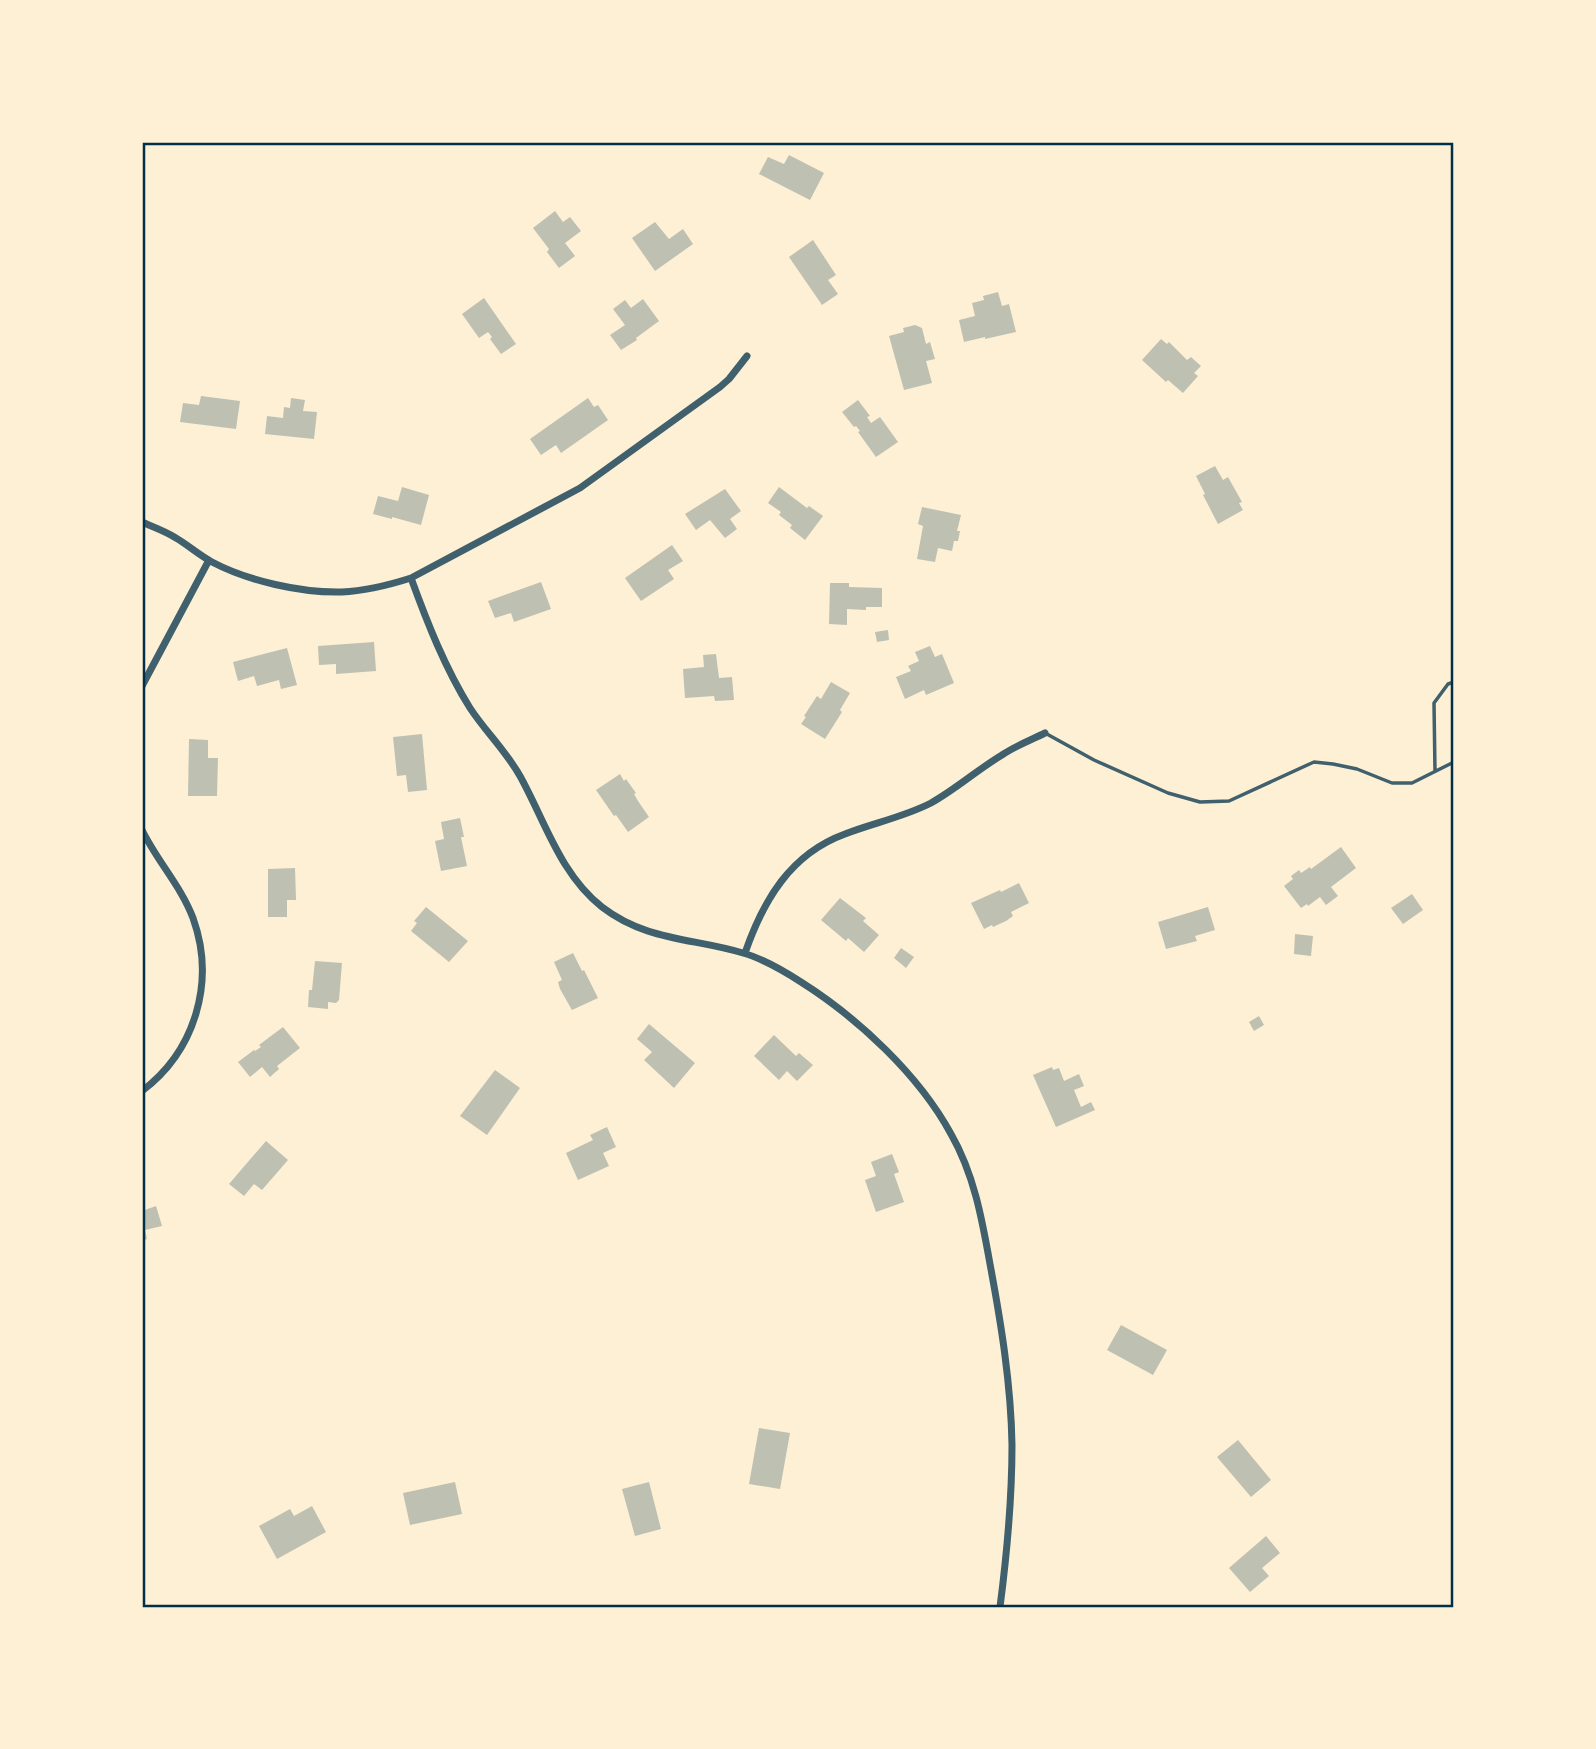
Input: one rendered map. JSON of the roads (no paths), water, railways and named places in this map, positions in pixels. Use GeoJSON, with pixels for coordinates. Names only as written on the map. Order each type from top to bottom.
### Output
{"type":"FeatureCollection","features":[{"type":"Feature","properties":{"kind":"street"},"geometry":{"type":"LineString","coordinates":[[142,522],[174,537],[209,560],[262,581],[323,592],[356,591],[389,585],[411,578],[580,488],[720,387],[747,356]]}},
{"type":"Feature","properties":{"kind":"street"},"geometry":{"type":"LineString","coordinates":[[142,686],[209,560]]}},
{"type":"Feature","properties":{"kind":"street"},"geometry":{"type":"LineString","coordinates":[[411,578],[454,680],[473,712],[518,772],[564,864],[584,890],[602,907],[650,933],[745,953],[802,982],[862,1028],[897,1062],[937,1109],[953,1136],[974,1187],[1002,1325],[1012,1447],[1009,1525],[1000,1607]]}},
{"type":"Feature","properties":{"kind":"street"},"geometry":{"type":"LineString","coordinates":[[745,953],[766,902],[788,873],[819,848],[843,834],[928,804],[950,792],[1002,755],[1045,733]]}},
{"type":"Feature","properties":{"kind":"street"},"geometry":{"type":"LineString","coordinates":[[142,830],[180,891],[193,918],[202,975],[201,993],[188,1037],[173,1062],[156,1081],[142,1091]]}},
{"type":"Feature","properties":{"kind":"lane"},"geometry":{"type":"LineString","coordinates":[[1435,771],[1434,703],[1448,684],[1454,682]]}},
{"type":"Feature","properties":{"kind":"lane"},"geometry":{"type":"LineString","coordinates":[[1045,733],[1094,760],[1168,793],[1200,802],[1229,801],[1314,762],[1357,769],[1392,783],[1412,783],[1454,762]]}}]}
